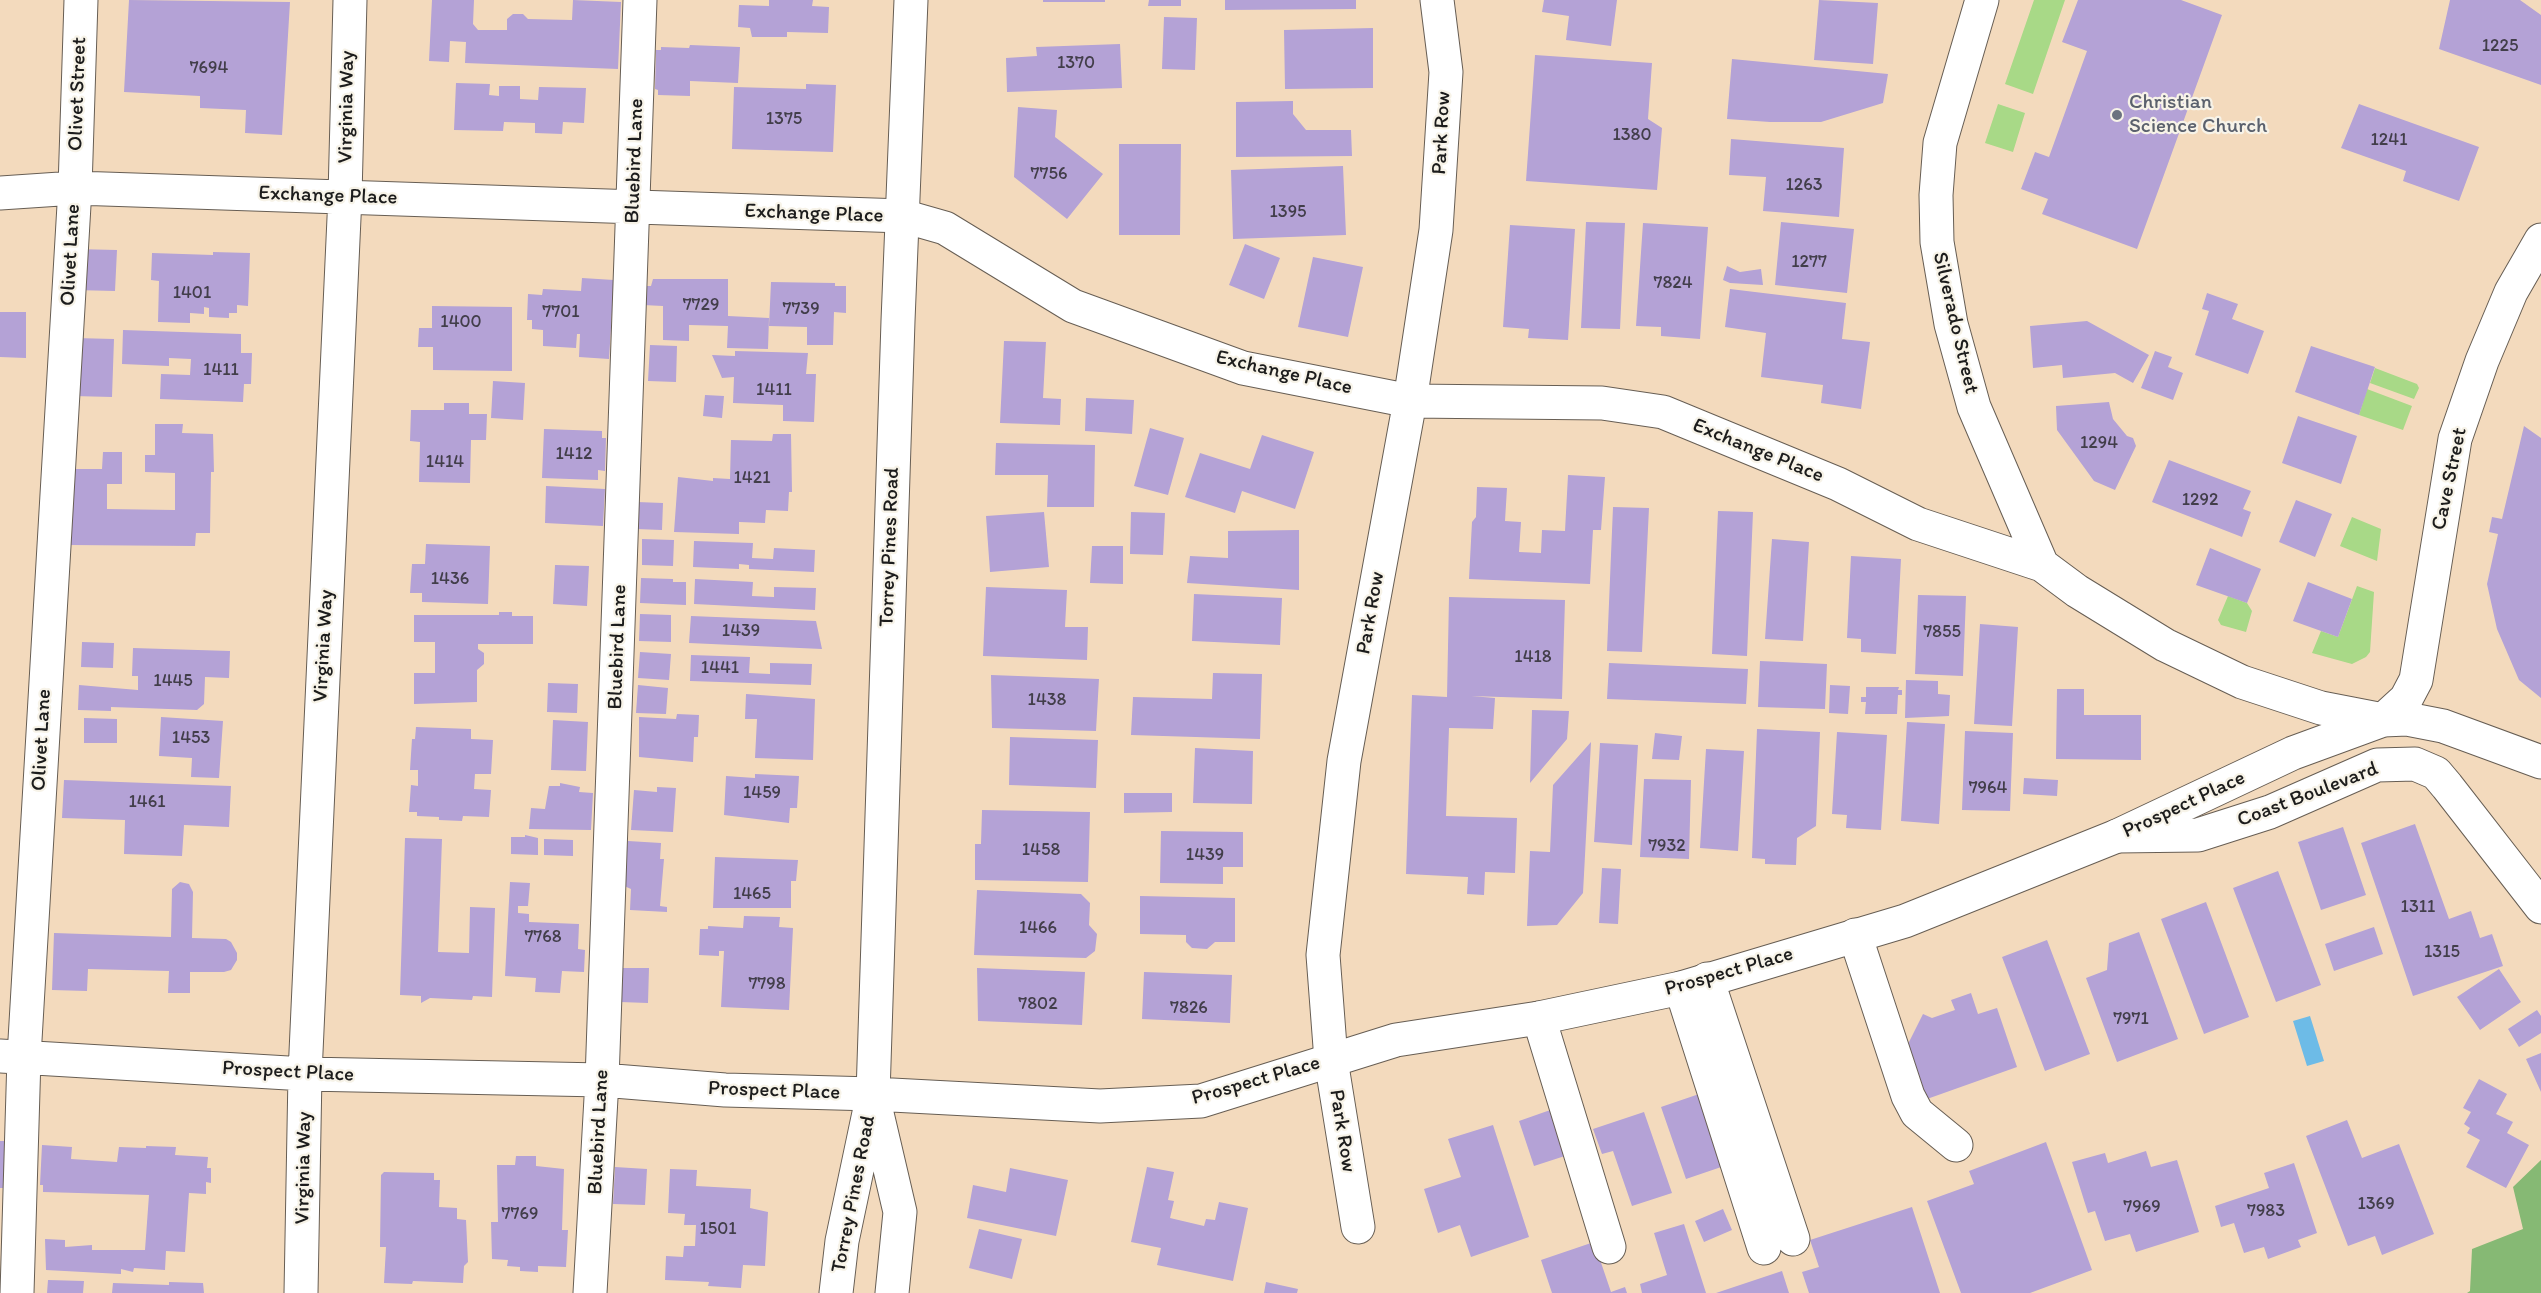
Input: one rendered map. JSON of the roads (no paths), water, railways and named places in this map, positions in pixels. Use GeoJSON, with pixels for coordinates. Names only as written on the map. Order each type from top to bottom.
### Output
{"type":"FeatureCollection","features":[{"type":"Feature","properties":{"kind":"street","name":"Olivet Street"},"geometry":{"type":"LineString","coordinates":[[75,188],[81,0]]}},
{"type":"Feature","properties":{"kind":"street","name":"Virginia Way"},"geometry":{"type":"LineString","coordinates":[[302,1293],[305,1074],[345,196],[350,0]]}},
{"type":"Feature","properties":{"kind":"street","name":"Bluebird Lane"},"geometry":{"type":"LineString","coordinates":[[590,1293],[602,1080],[640,0]]}},
{"type":"Feature","properties":{"kind":"street","name":"Torrey Pines Road"},"geometry":{"type":"LineString","coordinates":[[836,1293],[842,1241],[873,1094],[911,0]]}},
{"type":"Feature","properties":{"kind":"street","name":"Park Row"},"geometry":{"type":"LineString","coordinates":[[1358,1227],[1331,1060],[1323,955],[1344,761],[1410,401],[1436,230],[1446,72],[1437,0]]}},
{"type":"Feature","properties":{"kind":"street","name":"Silverado Street"},"geometry":{"type":"LineString","coordinates":[[1982,0],[1941,142],[1936,195],[1937,242],[1951,324],[1974,407],[2042,565]]}},
{"type":"Feature","properties":{"kind":"street"},"geometry":{"type":"LineString","coordinates":[[0,173],[75,188]]}},
{"type":"Feature","properties":{"kind":"street"},"geometry":{"type":"LineString","coordinates":[[0,193],[75,188]]}},
{"type":"Feature","properties":{"kind":"street","name":"Exchange Place"},"geometry":{"type":"LineString","coordinates":[[75,188],[903,216],[945,228],[1073,306],[1243,368],[1410,401],[1602,403],[1663,412],[1838,484],[1918,524],[2042,565],[2129,624],[2217,671],[2321,708],[2383,720]]}},
{"type":"Feature","properties":{"kind":"street","name":"Olivet Lane"},"geometry":{"type":"LineString","coordinates":[[17,1293],[12,1056],[75,188]]}},
{"type":"Feature","properties":{"kind":"street","name":"Cave Street"},"geometry":{"type":"LineString","coordinates":[[2383,720],[2406,699],[2416,680],[2455,439],[2482,361],[2511,292],[2541,240]]}},
{"type":"Feature","properties":{"kind":"street"},"geometry":{"type":"LineString","coordinates":[[2383,720],[2407,719],[2443,726],[2541,762]]}},
{"type":"Feature","properties":{"kind":"street","name":"Prospect Place"},"geometry":{"type":"LineString","coordinates":[[12,1056],[305,1074],[602,1080],[725,1090],[873,1094],[1100,1106],[1201,1101],[1396,1040],[1539,1018],[1694,984],[1905,921],[2117,836],[2293,753],[2383,720]]}},
{"type":"Feature","properties":{"kind":"street","name":"Coast Boulevard"},"geometry":{"type":"LineString","coordinates":[[2117,836],[2198,835],[2270,812],[2377,765],[2415,764],[2436,773],[2541,907]]}},
{"type":"Feature","properties":{"kind":"street"},"geometry":{"type":"LineString","coordinates":[[1855,935],[1908,1096],[1917,1113],[1956,1145]]}},
{"type":"Feature","properties":{"kind":"street"},"geometry":{"type":"LineString","coordinates":[[1694,984],[1778,1244]]}},
{"type":"Feature","properties":{"kind":"street"},"geometry":{"type":"LineString","coordinates":[[1539,1018],[1609,1246]]}},
{"type":"Feature","properties":{"kind":"street","name":"Torrey Pines Road"},"geometry":{"type":"LineString","coordinates":[[873,1094],[900,1212],[891,1293]]}},
{"type":"Feature","properties":{"kind":"water"},"geometry":{"type":"Polygon","coordinates":[[[2310,1016],[2324,1061],[2307,1066],[2293,1021],[2310,1016]]]}},
{"type":"Feature","properties":{"kind":"place","name":"Christian Science Church"},"geometry":{"type":"Point","coordinates":[2117,115]}}]}
